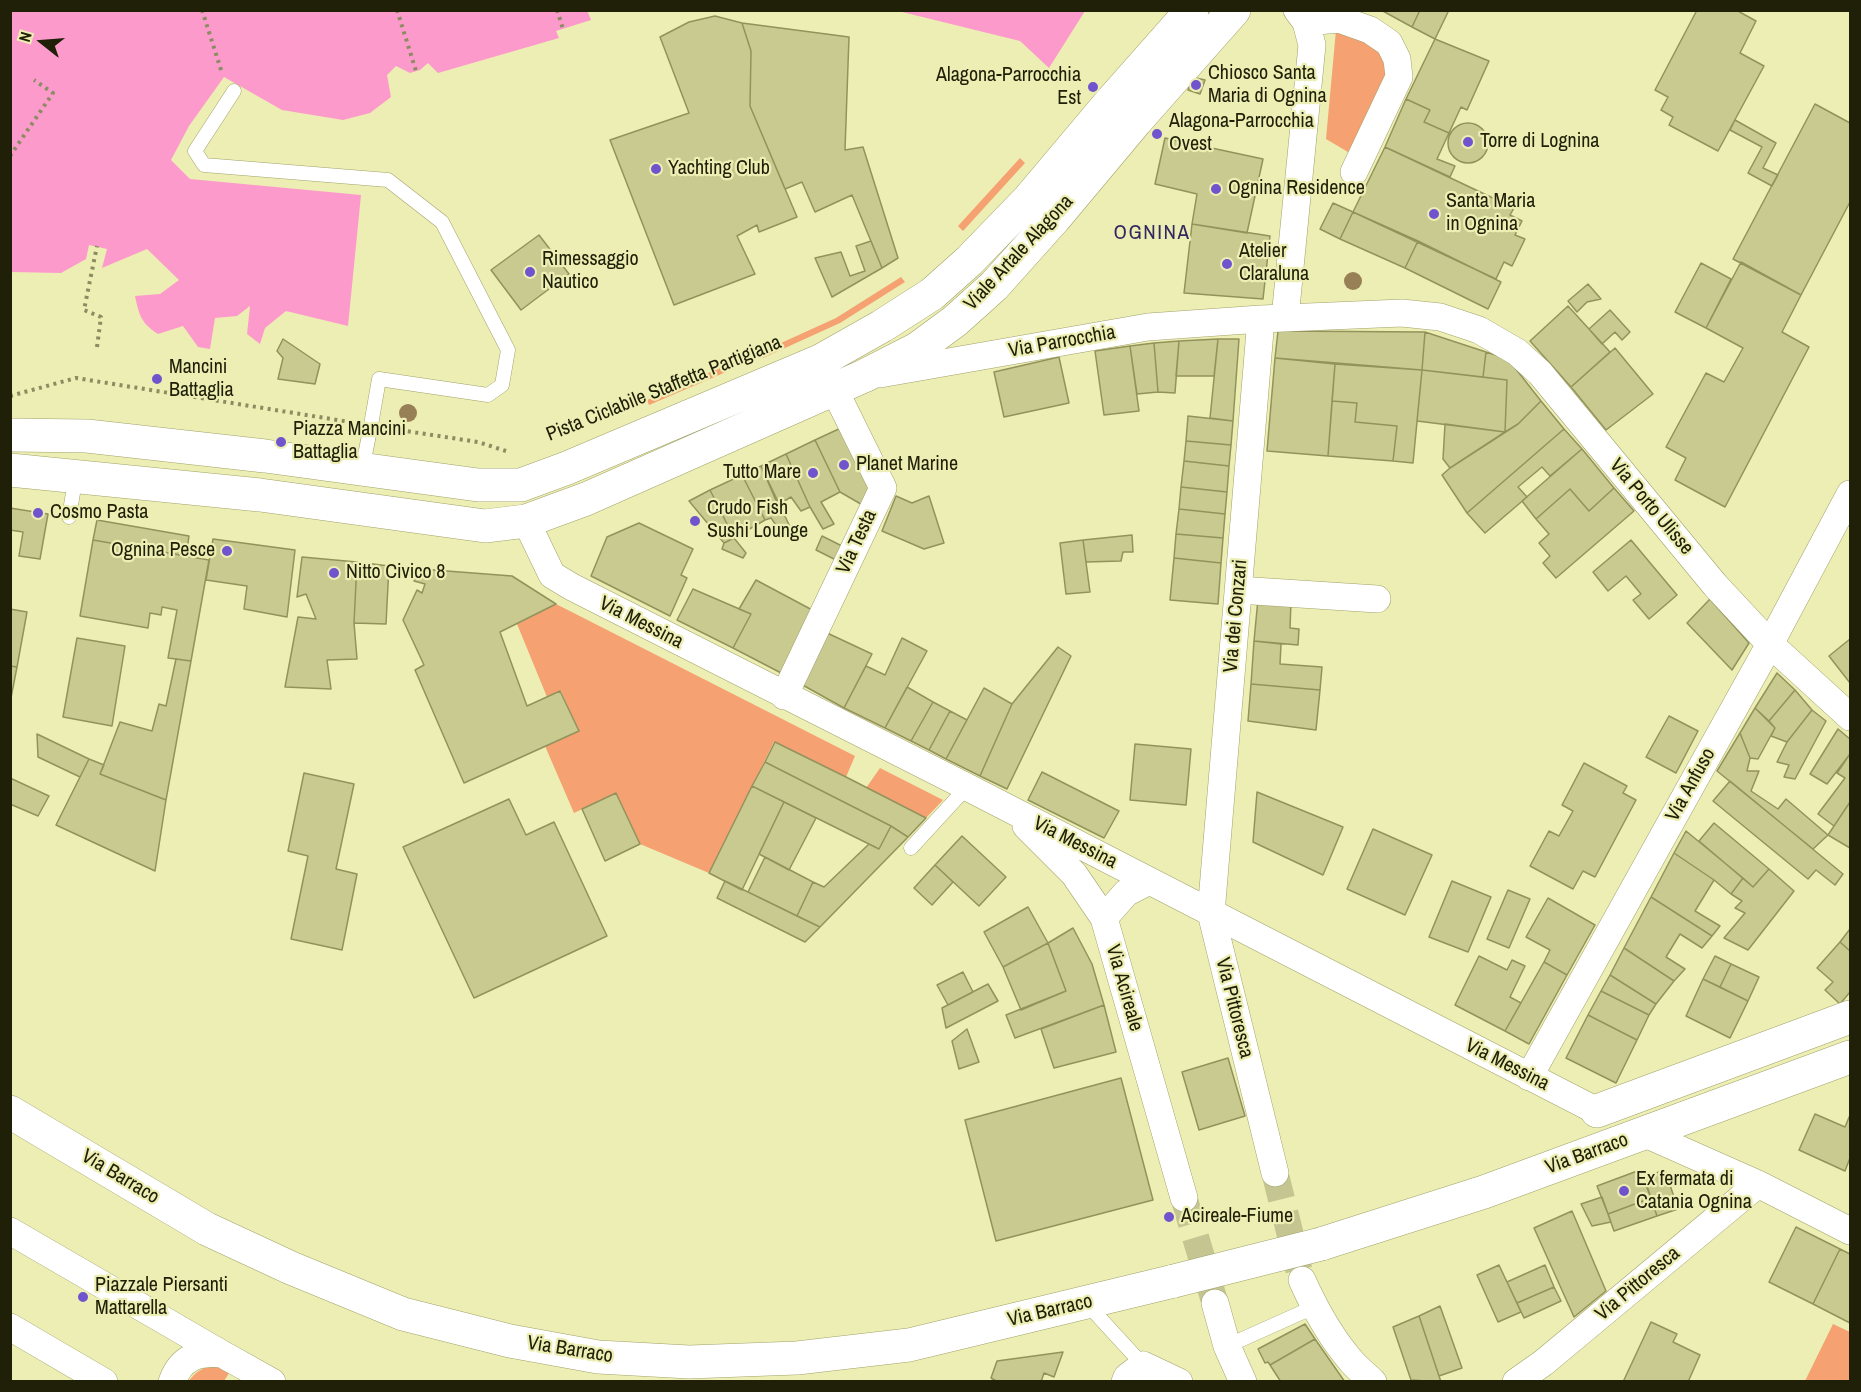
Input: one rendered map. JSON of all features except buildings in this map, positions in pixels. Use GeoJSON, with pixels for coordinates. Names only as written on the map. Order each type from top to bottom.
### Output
{"type":"FeatureCollection","features":[{"type":"Feature","properties":{"kind":"main road","name":"Viale Artale Alagona"},"geometry":{"type":"LineString","coordinates":[[10,435],[87,436],[265,456],[478,485],[521,485],[567,468],[820,361],[932,294],[969,261],[1029,199],[1192,10]]}},
{"type":"Feature","properties":{"kind":"main road","name":"Viale Artale Alagona"},"geometry":{"type":"LineString","coordinates":[[10,470],[260,495],[485,526],[526,521],[586,499],[864,376],[917,349],[955,321],[994,286],[1234,10]]}},
{"type":"Feature","properties":{"kind":"main road","name":"Via Barraco"},"geometry":{"type":"LineString","coordinates":[[1597,1111],[1851,1017]]}},
{"type":"Feature","properties":{"kind":"main road","name":"Via Barraco"},"geometry":{"type":"LineString","coordinates":[[10,1112],[207,1229],[291,1268],[403,1314],[510,1341],[598,1357],[689,1362],[797,1358],[909,1345],[1321,1244],[1485,1192],[1851,1058]]}},
{"type":"Feature","properties":{"kind":"street"},"geometry":{"type":"LineString","coordinates":[[1305,14],[1339,19],[1370,30],[1389,43],[1396,59],[1399,77],[1354,172]]}},
{"type":"Feature","properties":{"kind":"street","name":"Via dei Conzari"},"geometry":{"type":"LineString","coordinates":[[1211,913],[1238,590],[1273,318],[1312,45],[1305,14]]}},
{"type":"Feature","properties":{"kind":"street","name":"Via Porto Ulisse"},"geometry":{"type":"LineString","coordinates":[[1273,318],[1402,313],[1440,317],[1479,330],[1502,342],[1540,373],[1715,585],[1770,644],[1851,717]]}},
{"type":"Feature","properties":{"kind":"street","name":"Via Parrocchia"},"geometry":{"type":"LineString","coordinates":[[864,376],[1148,327],[1273,318]]}},
{"type":"Feature","properties":{"kind":"street","name":"Via Testa"},"geometry":{"type":"LineString","coordinates":[[784,696],[883,488],[834,389]]}},
{"type":"Feature","properties":{"kind":"street","name":"Via Anfuso"},"geometry":{"type":"LineString","coordinates":[[1529,1077],[1851,494]]}},
{"type":"Feature","properties":{"kind":"street","name":"Via Messina"},"geometry":{"type":"LineString","coordinates":[[526,521],[552,575],[1597,1111]]}},
{"type":"Feature","properties":{"kind":"street"},"geometry":{"type":"LineString","coordinates":[[1238,590],[1377,599]]}},
{"type":"Feature","properties":{"kind":"street","name":"Via Acireale"},"geometry":{"type":"LineString","coordinates":[[1008,809],[1074,874],[1104,918],[1184,1198]]}},
{"type":"Feature","properties":{"kind":"street"},"geometry":{"type":"LineString","coordinates":[[1104,918],[1126,892],[1149,881]]}},
{"type":"Feature","properties":{"kind":"street","name":"Via Pittoresca"},"geometry":{"type":"LineString","coordinates":[[1211,913],[1275,1173]]}},
{"type":"Feature","properties":{"kind":"street"},"geometry":{"type":"LineString","coordinates":[[1643,1134],[1758,1184],[1851,1231]]}},
{"type":"Feature","properties":{"kind":"street","name":"Via Pittoresca"},"geometry":{"type":"LineString","coordinates":[[1516,1382],[1543,1363],[1758,1184]]}},
{"type":"Feature","properties":{"kind":"street"},"geometry":{"type":"LineString","coordinates":[[10,1231],[272,1382]]}},
{"type":"Feature","properties":{"kind":"street"},"geometry":{"type":"LineString","coordinates":[[1302,1280],[1314,1307],[1352,1362],[1373,1382]]}},
{"type":"Feature","properties":{"kind":"street"},"geometry":{"type":"LineString","coordinates":[[1215,1303],[1227,1346],[1243,1382]]}},
{"type":"Feature","properties":{"kind":"street"},"geometry":{"type":"LineString","coordinates":[[10,1327],[104,1382]]}},
{"type":"Feature","properties":{"kind":"street"},"geometry":{"type":"LineString","coordinates":[[172,1382],[175,1374],[187,1360],[203,1353],[222,1354]]}},
{"type":"Feature","properties":{"kind":"street"},"geometry":{"type":"LineString","coordinates":[[1134,1373],[1179,1382]]}},
{"type":"Feature","properties":{"kind":"lane"},"geometry":{"type":"LineString","coordinates":[[234,91],[195,151],[204,165],[388,180],[442,222],[508,350],[502,385],[488,395],[379,379],[362,470]]}},
{"type":"Feature","properties":{"kind":"lane"},"geometry":{"type":"LineString","coordinates":[[69,517],[76,475]]}},
{"type":"Feature","properties":{"kind":"lane"},"geometry":{"type":"LineString","coordinates":[[910,848],[967,787]]}},
{"type":"Feature","properties":{"kind":"lane"},"geometry":{"type":"LineString","coordinates":[[1085,1303],[1134,1373]]}},
{"type":"Feature","properties":{"kind":"lane"},"geometry":{"type":"LineString","coordinates":[[1227,1346],[1314,1307]]}},
{"type":"Feature","properties":{"kind":"path"},"geometry":{"type":"LineString","coordinates":[[202,10],[224,78]]}},
{"type":"Feature","properties":{"kind":"path"},"geometry":{"type":"LineString","coordinates":[[397,10],[416,71]]}},
{"type":"Feature","properties":{"kind":"path"},"geometry":{"type":"LineString","coordinates":[[557,10],[563,29]]}},
{"type":"Feature","properties":{"kind":"path"},"geometry":{"type":"LineString","coordinates":[[10,156],[53,93],[34,80]]}},
{"type":"Feature","properties":{"kind":"path"},"geometry":{"type":"LineString","coordinates":[[97,347],[101,317],[84,310],[98,246]]}},
{"type":"Feature","properties":{"kind":"path"},"geometry":{"type":"LineString","coordinates":[[10,396],[76,378],[478,442],[514,453]]}},
{"type":"Feature","properties":{"kind":"shaded area"},"geometry":{"type":"Polygon","coordinates":[[[11,10],[587,10],[591,20],[556,31],[559,38],[438,73],[428,63],[420,70],[410,73],[396,66],[387,75],[391,97],[370,113],[343,120],[282,110],[224,77],[189,126],[171,160],[190,179],[361,195],[348,326],[286,311],[265,328],[260,344],[247,334],[250,306],[237,316],[215,318],[210,349],[198,347],[183,326],[158,334],[142,318],[135,296],[160,294],[179,280],[147,249],[102,268],[107,249],[89,245],[86,259],[61,273],[11,272],[11,10]]]}},
{"type":"Feature","properties":{"kind":"shaded area"},"geometry":{"type":"Polygon","coordinates":[[[898,11],[1085,11],[1049,68],[1020,41],[898,11]]]}},
{"type":"Feature","properties":{"kind":"shaded area"},"geometry":{"type":"Polygon","coordinates":[[[1336,30],[1366,41],[1381,55],[1388,79],[1353,155],[1326,139],[1336,30]]]}},
{"type":"Feature","properties":{"kind":"shaded area"},"geometry":{"type":"Polygon","coordinates":[[[1020,158],[1025,163],[963,231],[958,226],[1020,158]]]}},
{"type":"Feature","properties":{"kind":"shaded area"},"geometry":{"type":"Polygon","coordinates":[[[901,277],[905,282],[840,323],[763,358],[759,353],[836,318],[901,277]]]}},
{"type":"Feature","properties":{"kind":"shaded area"},"geometry":{"type":"Polygon","coordinates":[[[731,363],[733,369],[649,405],[647,400],[731,363]]]}},
{"type":"Feature","properties":{"kind":"shaded area"},"geometry":{"type":"Polygon","coordinates":[[[556,604],[855,756],[846,777],[774,742],[709,873],[640,844],[616,793],[574,813],[545,746],[578,730],[561,691],[547,697],[517,624],[556,604]]]}},
{"type":"Feature","properties":{"kind":"shaded area"},"geometry":{"type":"Polygon","coordinates":[[[880,768],[943,800],[926,818],[866,788],[880,768]]]}},
{"type":"Feature","properties":{"kind":"shaded area"},"geometry":{"type":"Polygon","coordinates":[[[1833,1324],[1850,1332],[1850,1381],[1805,1381],[1833,1324]]]}},
{"type":"Feature","properties":{"kind":"shaded area"},"geometry":{"type":"Polygon","coordinates":[[[217,1365],[231,1370],[224,1381],[188,1382],[200,1370],[217,1365]]]}},
{"type":"Feature","properties":{"kind":"tunnel"},"geometry":{"type":"LineString","coordinates":[[1275,1173],[1299,1270]]}},
{"type":"Feature","properties":{"kind":"tunnel"},"geometry":{"type":"LineString","coordinates":[[1184,1198],[1215,1303]]}},
{"type":"Feature","properties":{"kind":"place","name":"Chiosco Santa Maria di Ognina"},"geometry":{"type":"Point","coordinates":[1196,85]}},
{"type":"Feature","properties":{"kind":"place","name":"Alagona-Parrocchia Est"},"geometry":{"type":"Point","coordinates":[1093,87]}},
{"type":"Feature","properties":{"kind":"place","name":"Alagona-Parrocchia Ovest"},"geometry":{"type":"Point","coordinates":[1157,134]}},
{"type":"Feature","properties":{"kind":"place","name":"Torre di Lognina"},"geometry":{"type":"Point","coordinates":[1468,142]}},
{"type":"Feature","properties":{"kind":"place","name":"Yachting Club"},"geometry":{"type":"Point","coordinates":[656,169]}},
{"type":"Feature","properties":{"kind":"place","name":"Ognina Residence"},"geometry":{"type":"Point","coordinates":[1216,189]}},
{"type":"Feature","properties":{"kind":"place","name":"Santa Maria in Ognina"},"geometry":{"type":"Point","coordinates":[1434,214]}},
{"type":"Feature","properties":{"kind":"place","name":"Atelier Claraluna"},"geometry":{"type":"Point","coordinates":[1227,264]}},
{"type":"Feature","properties":{"kind":"place","name":"Rimessaggio Nautico"},"geometry":{"type":"Point","coordinates":[530,272]}},
{"type":"Feature","properties":{"kind":"place","name":"Mancini Battaglia"},"geometry":{"type":"Point","coordinates":[157,379]}},
{"type":"Feature","properties":{"kind":"place","name":"Piazza Mancini Battaglia"},"geometry":{"type":"Point","coordinates":[281,442]}},
{"type":"Feature","properties":{"kind":"place","name":"Planet Marine"},"geometry":{"type":"Point","coordinates":[844,465]}},
{"type":"Feature","properties":{"kind":"place","name":"Tutto Mare"},"geometry":{"type":"Point","coordinates":[813,473]}},
{"type":"Feature","properties":{"kind":"place","name":"Cosmo Pasta"},"geometry":{"type":"Point","coordinates":[38,513]}},
{"type":"Feature","properties":{"kind":"place","name":"Crudo Fish Sushi Lounge"},"geometry":{"type":"Point","coordinates":[695,521]}},
{"type":"Feature","properties":{"kind":"place","name":"Ognina Pesce"},"geometry":{"type":"Point","coordinates":[227,551]}},
{"type":"Feature","properties":{"kind":"place","name":"Nitto Civico 8"},"geometry":{"type":"Point","coordinates":[334,573]}},
{"type":"Feature","properties":{"kind":"place","name":"Ex fermata di Catania Ognina"},"geometry":{"type":"Point","coordinates":[1624,1191]}},
{"type":"Feature","properties":{"kind":"place","name":"Acireale-Fiume"},"geometry":{"type":"Point","coordinates":[1169,1217]}},
{"type":"Feature","properties":{"kind":"place","name":"Piazzale Piersanti Mattarella"},"geometry":{"type":"Point","coordinates":[83,1297]}},
{"type":"Feature","properties":{"kind":"district","name":"OGNINA"},"geometry":{"type":"Point","coordinates":[1152,233]}}]}
